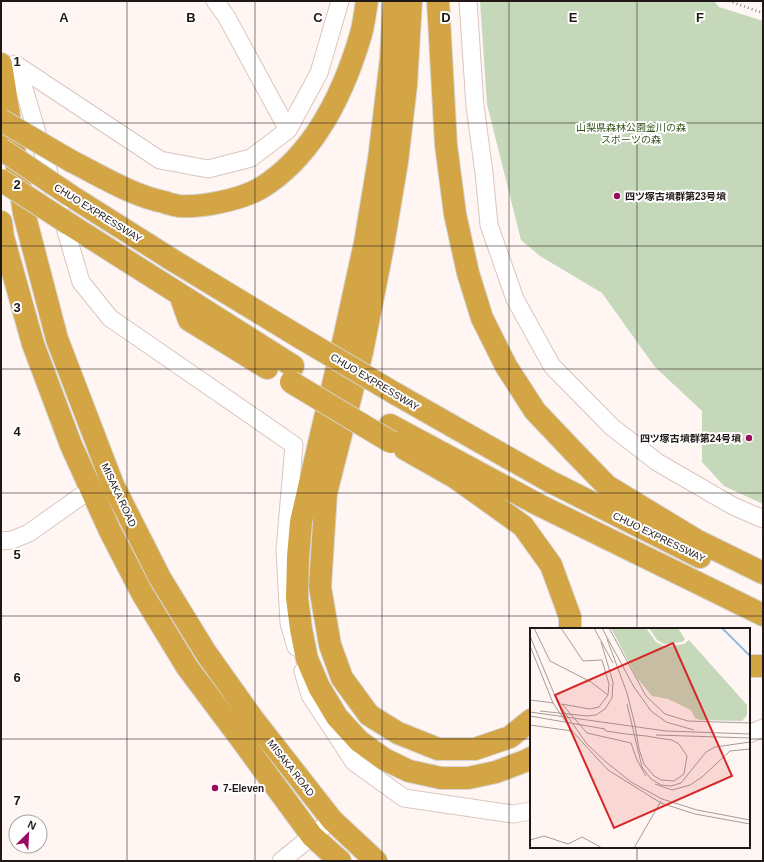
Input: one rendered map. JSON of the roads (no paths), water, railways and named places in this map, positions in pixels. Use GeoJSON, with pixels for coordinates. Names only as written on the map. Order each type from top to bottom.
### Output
{"type":"FeatureCollection","features":[{"type":"Feature","properties":{"kind":"highway"},"geometry":{"type":"LineString","coordinates":[[1,120],[71,161],[149,199],[178,206],[205,206],[237,199],[260,188],[282,172],[303,151],[322,126],[349,68],[361,33],[367,1]]}},
{"type":"Feature","properties":{"kind":"highway"},"geometry":{"type":"LineString","coordinates":[[394,1],[391,59],[379,159],[365,243],[344,343],[301,522],[297,598],[301,629],[307,659],[319,687],[337,717],[359,741],[384,759],[409,771],[441,778],[468,778],[496,772],[530,758]]}},
{"type":"Feature","properties":{"kind":"highway"},"geometry":{"type":"LineString","coordinates":[[411,1],[406,85],[395,170],[382,251],[362,352],[326,493],[320,587],[330,644],[342,678],[370,715],[398,733],[438,749],[475,749],[510,737],[530,721]]}},
{"type":"Feature","properties":{"kind":"highway"},"geometry":{"type":"LineString","coordinates":[[438,1],[446,145],[455,214],[468,273],[482,318],[506,366],[535,411],[607,486],[696,540],[763,573]]}},
{"type":"Feature","properties":{"kind":"highway","name":"MISAKA ROAD"},"geometry":{"type":"LineString","coordinates":[[9,65],[24,213],[57,340],[113,485],[160,578],[206,653],[253,719],[332,820],[376,861]]}},
{"type":"Feature","properties":{"kind":"highway","name":"CHUO EXPRESSWAY"},"geometry":{"type":"LineString","coordinates":[[1,149],[71,196],[174,261],[396,394],[549,481],[678,547],[763,588]]}},
{"type":"Feature","properties":{"kind":"highway"},"geometry":{"type":"LineString","coordinates":[[1,180],[180,295],[292,374],[391,433],[523,526],[551,564],[570,617],[570,628]]}},
{"type":"Feature","properties":{"kind":"highway"},"geometry":{"type":"LineString","coordinates":[[2,231],[33,344],[71,445],[110,531],[142,593],[187,667],[312,836],[340,861]]}},
{"type":"Feature","properties":{"kind":"highway"},"geometry":{"type":"LineString","coordinates":[[391,433],[763,615]]}},
{"type":"Feature","properties":{"kind":"highway"},"geometry":{"type":"LineString","coordinates":[[750,666],[763,666]]}},
{"type":"Feature","properties":{"kind":"street"},"geometry":{"type":"LineString","coordinates":[[215,1],[226,16],[288,130]]}},
{"type":"Feature","properties":{"kind":"street"},"geometry":{"type":"LineString","coordinates":[[1,55],[9,65],[160,160],[208,169],[251,158],[288,130],[319,73],[340,1]]}},
{"type":"Feature","properties":{"kind":"street"},"geometry":{"type":"LineString","coordinates":[[468,1],[475,106],[489,225],[515,299],[552,366],[612,427],[657,462],[733,506],[763,519]]}},
{"type":"Feature","properties":{"kind":"street"},"geometry":{"type":"LineString","coordinates":[[9,65],[81,282],[110,318],[294,445],[285,550],[289,623],[310,695],[354,762],[404,798],[513,814],[530,811]]}},
{"type":"Feature","properties":{"kind":"street"},"geometry":{"type":"LineString","coordinates":[[1,541],[12,540],[29,533],[91,489]]}},
{"type":"Feature","properties":{"kind":"street"},"geometry":{"type":"LineString","coordinates":[[750,734],[763,728]]}},
{"type":"Feature","properties":{"kind":"street"},"geometry":{"type":"LineString","coordinates":[[281,861],[332,820]]}},
{"type":"Feature","properties":{"kind":"place","name":"四ツ塚古墳群第23号墳"},"geometry":{"type":"Point","coordinates":[617,196]}},
{"type":"Feature","properties":{"kind":"place","name":"四ツ塚古墳群第24号墳"},"geometry":{"type":"Point","coordinates":[749,438]}},
{"type":"Feature","properties":{"kind":"place","name":"7-Eleven"},"geometry":{"type":"Point","coordinates":[215,788]}},
{"type":"Feature","properties":{"kind":"park label","name":"山梨県森林公園金川の森 スポーツの森"},"geometry":{"type":"Point","coordinates":[631,132]}}]}
